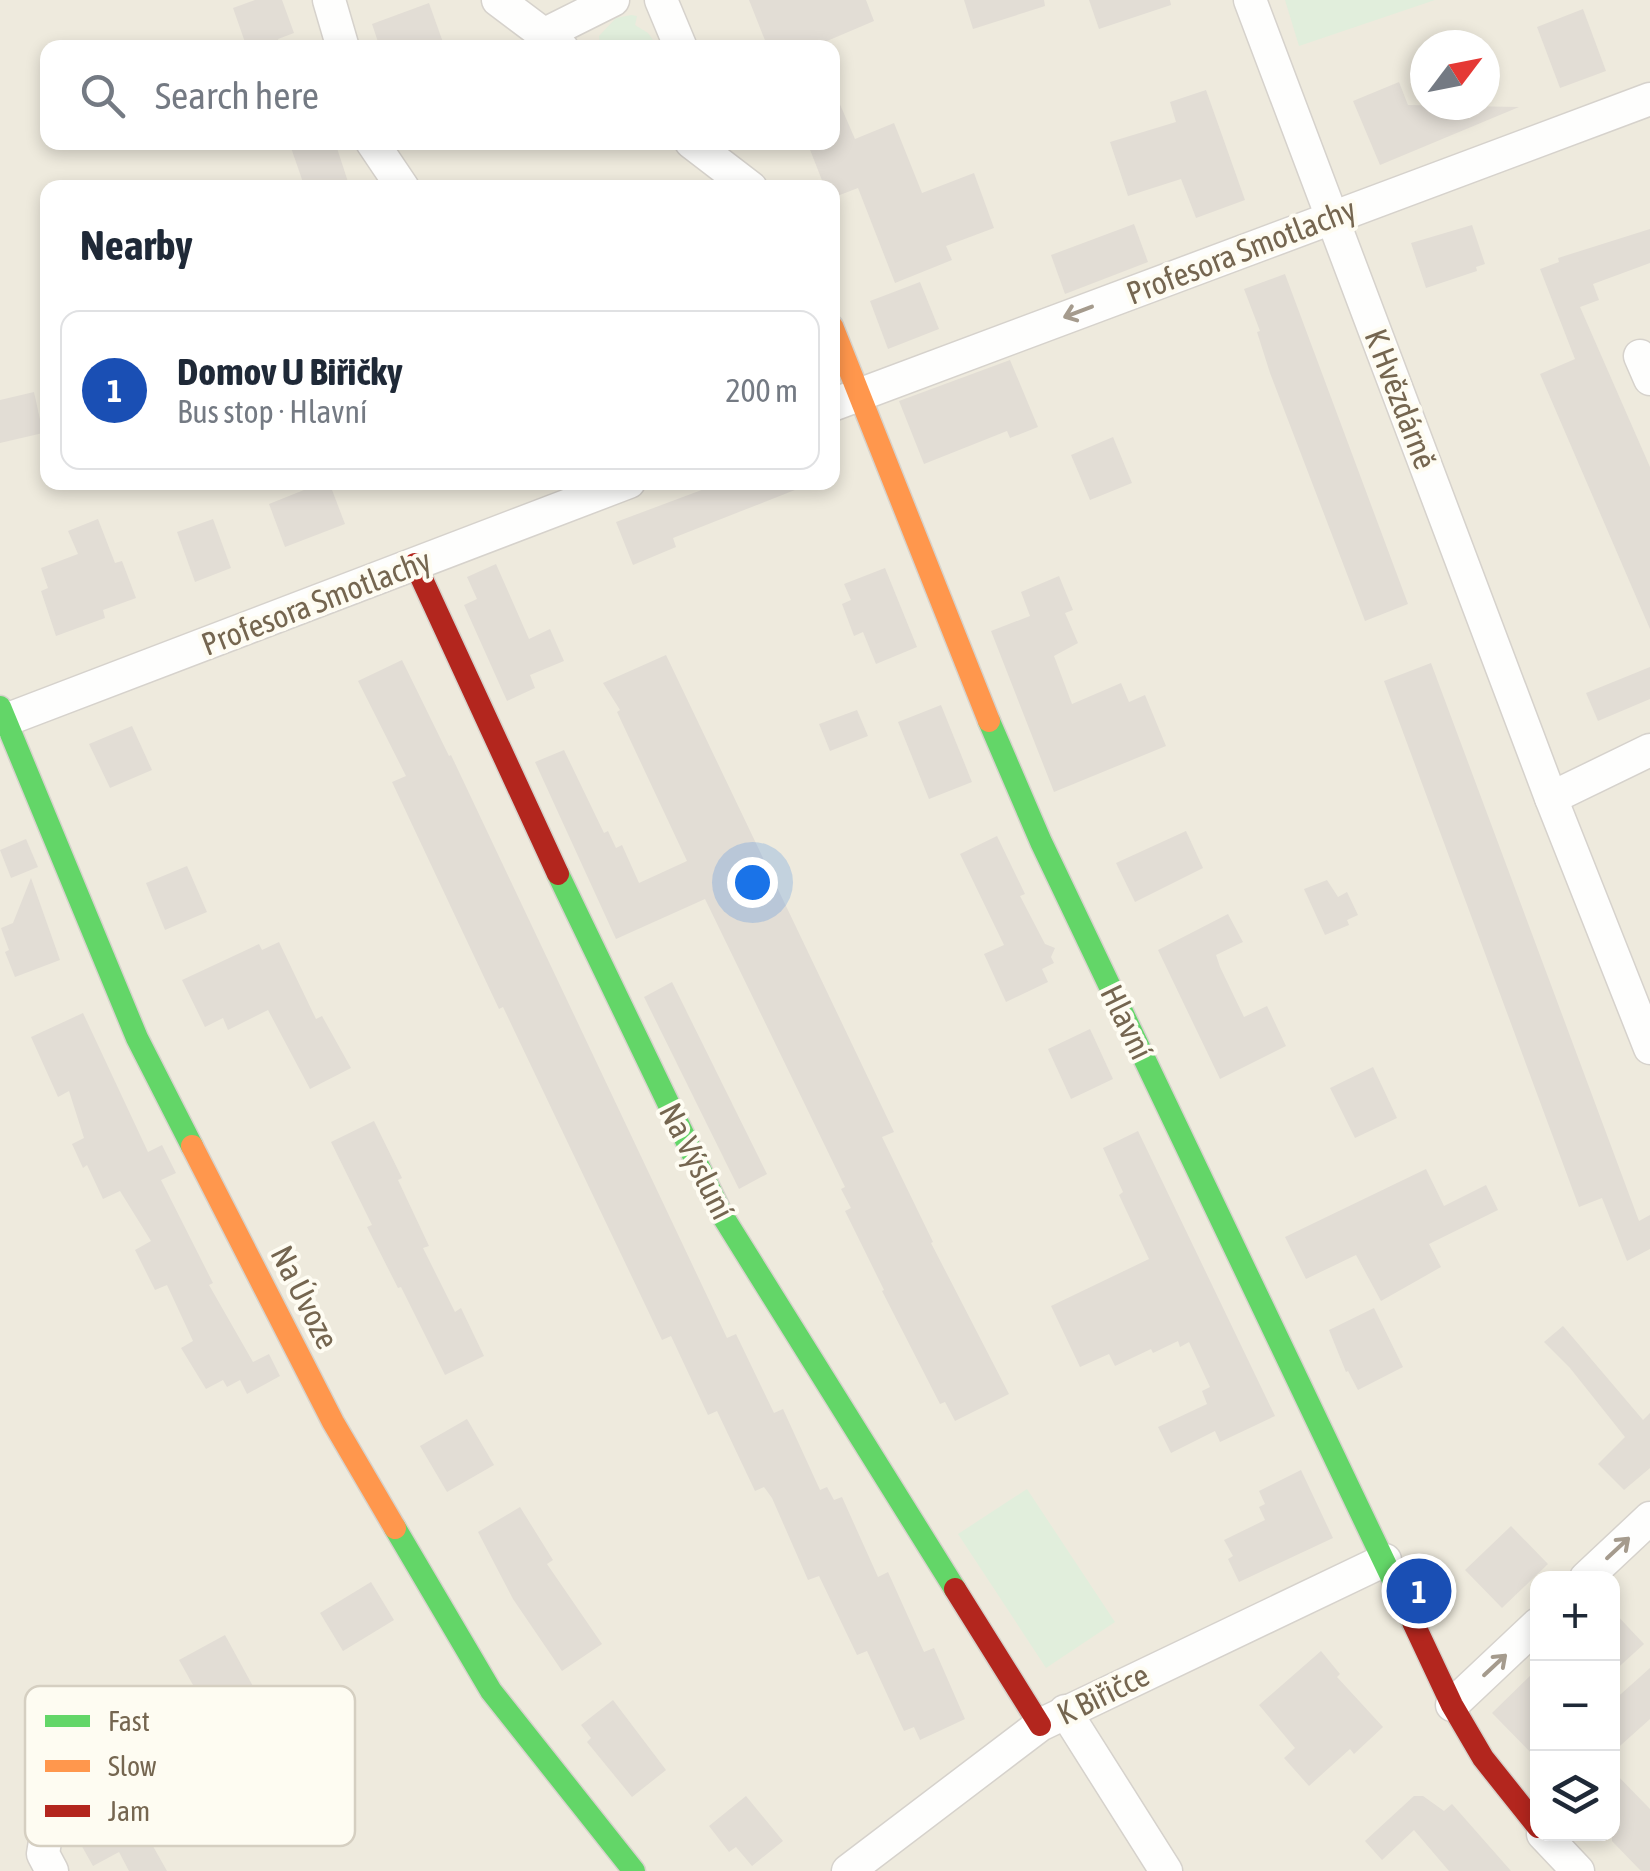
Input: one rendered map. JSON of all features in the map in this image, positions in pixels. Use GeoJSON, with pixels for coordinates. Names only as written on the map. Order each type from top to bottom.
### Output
{"type":"FeatureCollection","features":[{"type":"Feature","properties":{"kind":"street"},"geometry":{"type":"LineString","coordinates":[[329,0],[341,40]]}},
{"type":"Feature","properties":{"kind":"street"},"geometry":{"type":"LineString","coordinates":[[498,0],[553,40]]}},
{"type":"Feature","properties":{"kind":"street"},"geometry":{"type":"LineString","coordinates":[[555,40],[613,0]]}},
{"type":"Feature","properties":{"kind":"street"},"geometry":{"type":"LineString","coordinates":[[661,0],[678,40]]}},
{"type":"Feature","properties":{"kind":"street","name":"K Hvězdárně"},"geometry":{"type":"LineString","coordinates":[[1250,0],[1551,798],[1650,1048]]}},
{"type":"Feature","properties":{"kind":"street","name":"Profesora Smotlachy"},"geometry":{"type":"LineString","coordinates":[[846,399],[1650,99]]}},
{"type":"Feature","properties":{"kind":"street"},"geometry":{"type":"LineString","coordinates":[[377,150],[397,180]]}},
{"type":"Feature","properties":{"kind":"street"},"geometry":{"type":"LineString","coordinates":[[701,150],[741,180]]}},
{"type":"Feature","properties":{"kind":"street"},"geometry":{"type":"LineString","coordinates":[[725,150],[741,180]]}},
{"type":"Feature","properties":{"kind":"street","name":"Hlavní"},"geometry":{"type":"LineString","coordinates":[[840,368],[846,399],[1040,842],[1452,1705],[1483,1758],[1530,1817]]}},
{"type":"Feature","properties":{"kind":"street","name":"Profesora Smotlachy"},"geometry":{"type":"LineString","coordinates":[[1,716],[607,490]]}},
{"type":"Feature","properties":{"kind":"street","name":"Na Výsluní"},"geometry":{"type":"LineString","coordinates":[[415,564],[612,992],[722,1215],[1052,1718],[1166,1871]]}},
{"type":"Feature","properties":{"kind":"street","name":"Na Úvoze"},"geometry":{"type":"LineString","coordinates":[[1,716],[137,1038],[333,1422],[491,1690],[634,1871]]}},
{"type":"Feature","properties":{"kind":"street"},"geometry":{"type":"LineString","coordinates":[[1551,798],[1650,750]]}},
{"type":"Feature","properties":{"kind":"street"},"geometry":{"type":"LineString","coordinates":[[1593,1571],[1650,1518]]}},
{"type":"Feature","properties":{"kind":"street","name":"K Biřičce"},"geometry":{"type":"LineString","coordinates":[[848,1871],[1052,1718],[1384,1560]]}},
{"type":"Feature","properties":{"kind":"street"},"geometry":{"type":"LineString","coordinates":[[1452,1705],[1530,1632]]}},
{"type":"Feature","properties":{"kind":"street"},"geometry":{"type":"LineString","coordinates":[[1550,1841],[1578,1871]]}},
{"type":"Feature","properties":{"kind":"street"},"geometry":{"type":"LineString","coordinates":[[43,1846],[42,1854],[52,1871]]}},
{"type":"Feature","properties":{"kind":"shaded area"},"geometry":{"type":"Polygon","coordinates":[[[0,0],[1650,0],[1650,1871],[0,1871],[0,0]]]}},
{"type":"Feature","properties":{"kind":"green space"},"geometry":{"type":"Polygon","coordinates":[[[1285,0],[1435,0],[1299,46],[1285,0]]]}},
{"type":"Feature","properties":{"kind":"green space"},"geometry":{"type":"Polygon","coordinates":[[[637,16],[635,25],[653,40],[599,40],[616,18],[637,16]]]}},
{"type":"Feature","properties":{"kind":"green space"},"geometry":{"type":"Polygon","coordinates":[[[1027,1489],[1115,1622],[1046,1668],[958,1534],[1027,1489]]]}},
{"type":"Feature","properties":{"kind":"building"},"geometry":{"type":"Polygon","coordinates":[[[255,0],[282,0],[294,33],[278,40],[244,40],[233,8],[255,0]]]}},
{"type":"Feature","properties":{"kind":"building"},"geometry":{"type":"Polygon","coordinates":[[[749,0],[866,0],[874,21],[829,40],[765,40],[749,0]]]}},
{"type":"Feature","properties":{"kind":"building"},"geometry":{"type":"Polygon","coordinates":[[[964,0],[1044,0],[1045,6],[973,29],[964,0]]]}},
{"type":"Feature","properties":{"kind":"building"},"geometry":{"type":"Polygon","coordinates":[[[1089,0],[1170,0],[1171,5],[1099,29],[1089,0]]]}},
{"type":"Feature","properties":{"kind":"building"},"geometry":{"type":"Polygon","coordinates":[[[429,3],[442,40],[377,40],[372,24],[429,3]]]}},
{"type":"Feature","properties":{"kind":"building"},"geometry":{"type":"Polygon","coordinates":[[[1583,9],[1606,71],[1560,88],[1537,27],[1583,9]]]}},
{"type":"Feature","properties":{"kind":"building"},"geometry":{"type":"Polygon","coordinates":[[[1399,82],[1410,105],[1410,120],[1488,120],[1380,165],[1353,101],[1399,82]]]}},
{"type":"Feature","properties":{"kind":"building"},"geometry":{"type":"Polygon","coordinates":[[[1206,90],[1245,200],[1196,218],[1181,179],[1128,196],[1110,142],[1176,122],[1170,102],[1206,90]]]}},
{"type":"Feature","properties":{"kind":"building"},"geometry":{"type":"Polygon","coordinates":[[[840,104],[855,139],[894,123],[922,193],[974,173],[994,228],[946,246],[952,260],[895,283],[858,188],[840,195],[840,180],[822,180],[810,150],[840,150],[840,104]]]}},
{"type":"Feature","properties":{"kind":"building"},"geometry":{"type":"Polygon","coordinates":[[[1500,107],[1519,107],[1500,115],[1500,107]]]}},
{"type":"Feature","properties":{"kind":"building"},"geometry":{"type":"Polygon","coordinates":[[[292,150],[338,150],[347,180],[302,180],[292,150]]]}},
{"type":"Feature","properties":{"kind":"building"},"geometry":{"type":"Polygon","coordinates":[[[1134,224],[1148,262],[1065,294],[1051,255],[1134,224]]]}},
{"type":"Feature","properties":{"kind":"building"},"geometry":{"type":"Polygon","coordinates":[[[1472,225],[1485,264],[1476,267],[1477,271],[1426,288],[1411,243],[1472,225]]]}},
{"type":"Feature","properties":{"kind":"building"},"geometry":{"type":"Polygon","coordinates":[[[1650,229],[1650,263],[1593,284],[1599,300],[1580,307],[1650,467],[1650,629],[1540,374],[1575,359],[1540,269],[1559,262],[1558,258],[1650,229]]]}},
{"type":"Feature","properties":{"kind":"building"},"geometry":{"type":"Polygon","coordinates":[[[1285,274],[1408,604],[1365,621],[1270,373],[1244,289],[1285,274]]]}},
{"type":"Feature","properties":{"kind":"building"},"geometry":{"type":"Polygon","coordinates":[[[920,282],[939,329],[888,349],[870,301],[920,282]]]}},
{"type":"Feature","properties":{"kind":"building"},"geometry":{"type":"Polygon","coordinates":[[[1010,360],[1038,427],[1010,438],[1007,431],[924,464],[899,401],[1010,360]]]}},
{"type":"Feature","properties":{"kind":"building"},"geometry":{"type":"Polygon","coordinates":[[[34,392],[40,434],[0,443],[0,400],[34,392]]]}},
{"type":"Feature","properties":{"kind":"building"},"geometry":{"type":"Polygon","coordinates":[[[1113,437],[1132,483],[1090,500],[1071,455],[1113,437]]]}},
{"type":"Feature","properties":{"kind":"building"},"geometry":{"type":"Polygon","coordinates":[[[304,490],[332,490],[345,524],[285,547],[269,504],[304,490]]]}},
{"type":"Feature","properties":{"kind":"building"},"geometry":{"type":"Polygon","coordinates":[[[702,490],[795,490],[673,538],[676,547],[633,565],[616,522],[702,490]]]}},
{"type":"Feature","properties":{"kind":"building"},"geometry":{"type":"Polygon","coordinates":[[[98,519],[115,563],[122,561],[136,598],[103,610],[105,618],[56,636],[41,591],[48,588],[41,568],[78,554],[68,531],[98,519]]]}},
{"type":"Feature","properties":{"kind":"building"},"geometry":{"type":"Polygon","coordinates":[[[213,519],[231,568],[195,582],[177,532],[213,519]]]}},
{"type":"Feature","properties":{"kind":"building"},"geometry":{"type":"Polygon","coordinates":[[[496,564],[529,639],[550,629],[564,661],[530,675],[535,688],[507,701],[464,605],[477,599],[467,577],[496,564]]]}},
{"type":"Feature","properties":{"kind":"building"},"geometry":{"type":"Polygon","coordinates":[[[885,568],[917,647],[876,664],[863,632],[854,636],[842,604],[851,600],[844,584],[885,568]]]}},
{"type":"Feature","properties":{"kind":"building"},"geometry":{"type":"Polygon","coordinates":[[[1059,576],[1073,610],[1065,613],[1078,643],[1054,656],[1072,704],[1121,683],[1129,702],[1145,695],[1166,746],[1054,792],[991,631],[1030,616],[1021,592],[1059,576]]]}},
{"type":"Feature","properties":{"kind":"building"},"geometry":{"type":"Polygon","coordinates":[[[666,655],[894,1132],[882,1137],[931,1243],[1009,1394],[955,1421],[945,1402],[940,1404],[882,1291],[845,1211],[851,1208],[841,1189],[845,1187],[705,899],[616,939],[535,762],[564,750],[604,833],[608,831],[616,848],[622,845],[639,883],[687,861],[617,712],[620,710],[603,683],[666,655]]]}},
{"type":"Feature","properties":{"kind":"building"},"geometry":{"type":"Polygon","coordinates":[[[402,660],[451,755],[727,1338],[736,1334],[774,1413],[783,1409],[820,1490],[827,1487],[834,1500],[842,1497],[878,1577],[888,1572],[924,1652],[934,1648],[965,1719],[920,1740],[914,1727],[904,1731],[867,1651],[857,1655],[819,1576],[808,1580],[772,1498],[764,1487],[755,1491],[717,1411],[708,1415],[671,1336],[662,1340],[392,782],[406,776],[358,681],[402,660]]]}},
{"type":"Feature","properties":{"kind":"building"},"geometry":{"type":"Polygon","coordinates":[[[1431,663],[1639,1221],[1650,1215],[1650,1249],[1627,1261],[1602,1198],[1579,1207],[1384,681],[1431,663]]]}},
{"type":"Feature","properties":{"kind":"building"},"geometry":{"type":"Polygon","coordinates":[[[1650,667],[1650,699],[1598,721],[1586,693],[1650,667]]]}},
{"type":"Feature","properties":{"kind":"building"},"geometry":{"type":"Polygon","coordinates":[[[941,705],[972,782],[929,799],[898,722],[941,705]]]}},
{"type":"Feature","properties":{"kind":"building"},"geometry":{"type":"Polygon","coordinates":[[[857,710],[868,736],[830,751],[819,724],[857,710]]]}},
{"type":"Feature","properties":{"kind":"building"},"geometry":{"type":"Polygon","coordinates":[[[132,726],[152,770],[110,788],[89,744],[132,726]]]}},
{"type":"Feature","properties":{"kind":"building"},"geometry":{"type":"Polygon","coordinates":[[[1186,831],[1203,868],[1135,902],[1116,863],[1186,831]]]}},
{"type":"Feature","properties":{"kind":"building"},"geometry":{"type":"Polygon","coordinates":[[[997,836],[1025,894],[1020,896],[1045,944],[1055,948],[1051,957],[1054,963],[1042,969],[1048,982],[1006,1002],[984,954],[1004,945],[960,854],[997,836]]]}},
{"type":"Feature","properties":{"kind":"building"},"geometry":{"type":"Polygon","coordinates":[[[26,839],[38,867],[11,878],[0,850],[26,839]]]}},
{"type":"Feature","properties":{"kind":"building"},"geometry":{"type":"Polygon","coordinates":[[[187,866],[207,912],[165,930],[146,883],[187,866]]]}},
{"type":"Feature","properties":{"kind":"building"},"geometry":{"type":"Polygon","coordinates":[[[31,878],[60,960],[15,977],[1,928],[13,923],[31,878]]]}},
{"type":"Feature","properties":{"kind":"building"},"geometry":{"type":"Polygon","coordinates":[[[1327,880],[1338,897],[1347,892],[1358,915],[1347,920],[1349,925],[1325,935],[1304,889],[1327,880]]]}},
{"type":"Feature","properties":{"kind":"building"},"geometry":{"type":"Polygon","coordinates":[[[1228,914],[1243,942],[1216,955],[1220,967],[1244,1017],[1267,1006],[1286,1046],[1220,1079],[1158,950],[1228,914]]]}},
{"type":"Feature","properties":{"kind":"building"},"geometry":{"type":"Polygon","coordinates":[[[279,942],[316,1019],[322,1016],[351,1068],[310,1089],[268,1010],[228,1030],[223,1018],[205,1027],[182,980],[259,944],[262,950],[279,942]]]}},
{"type":"Feature","properties":{"kind":"building"},"geometry":{"type":"Polygon","coordinates":[[[672,982],[767,1174],[739,1189],[644,997],[672,982]]]}},
{"type":"Feature","properties":{"kind":"building"},"geometry":{"type":"Polygon","coordinates":[[[83,1013],[148,1152],[162,1145],[176,1173],[161,1180],[213,1283],[209,1285],[253,1362],[269,1354],[280,1376],[247,1394],[240,1380],[227,1387],[223,1380],[206,1389],[181,1348],[193,1341],[167,1285],[155,1290],[135,1250],[151,1241],[120,1191],[103,1199],[72,1144],[84,1138],[69,1091],[58,1097],[31,1037],[83,1013]]]}},
{"type":"Feature","properties":{"kind":"building"},"geometry":{"type":"Polygon","coordinates":[[[1090,1029],[1113,1079],[1071,1099],[1048,1049],[1090,1029]]]}},
{"type":"Feature","properties":{"kind":"building"},"geometry":{"type":"Polygon","coordinates":[[[1373,1067],[1397,1118],[1355,1138],[1330,1088],[1373,1067]]]}},
{"type":"Feature","properties":{"kind":"building"},"geometry":{"type":"Polygon","coordinates":[[[374,1121],[429,1246],[423,1248],[455,1312],[461,1308],[484,1356],[445,1375],[367,1227],[372,1225],[331,1142],[374,1121]]]}},
{"type":"Feature","properties":{"kind":"building"},"geometry":{"type":"Polygon","coordinates":[[[1138,1131],[1275,1416],[1220,1442],[1215,1431],[1171,1453],[1158,1427],[1207,1404],[1202,1391],[1210,1387],[1189,1342],[1180,1347],[1178,1341],[1153,1353],[1151,1349],[1115,1366],[1109,1354],[1080,1367],[1051,1306],[1149,1259],[1119,1195],[1123,1192],[1103,1148],[1138,1131]]]}},
{"type":"Feature","properties":{"kind":"building"},"geometry":{"type":"Polygon","coordinates":[[[1426,1169],[1444,1206],[1486,1185],[1498,1210],[1429,1244],[1441,1267],[1381,1301],[1356,1255],[1306,1279],[1285,1237],[1426,1169]]]}},
{"type":"Feature","properties":{"kind":"building"},"geometry":{"type":"Polygon","coordinates":[[[1374,1308],[1403,1367],[1358,1390],[1329,1330],[1374,1308]]]}},
{"type":"Feature","properties":{"kind":"building"},"geometry":{"type":"Polygon","coordinates":[[[1563,1326],[1643,1420],[1650,1413],[1650,1468],[1624,1490],[1598,1464],[1625,1437],[1544,1342],[1563,1326]]]}},
{"type":"Feature","properties":{"kind":"building"},"geometry":{"type":"Polygon","coordinates":[[[467,1419],[494,1465],[447,1492],[420,1446],[467,1419]]]}},
{"type":"Feature","properties":{"kind":"building"},"geometry":{"type":"Polygon","coordinates":[[[1301,1470],[1333,1538],[1239,1582],[1228,1559],[1233,1556],[1224,1540],[1265,1520],[1259,1507],[1265,1504],[1259,1491],[1301,1470]]]}},
{"type":"Feature","properties":{"kind":"building"},"geometry":{"type":"Polygon","coordinates":[[[520,1507],[553,1560],[547,1564],[602,1644],[562,1671],[513,1599],[478,1532],[520,1507]]]}},
{"type":"Feature","properties":{"kind":"building"},"geometry":{"type":"Polygon","coordinates":[[[1511,1526],[1548,1564],[1541,1571],[1530,1571],[1530,1581],[1502,1608],[1465,1570],[1511,1526]]]}},
{"type":"Feature","properties":{"kind":"building"},"geometry":{"type":"Polygon","coordinates":[[[371,1582],[394,1620],[343,1651],[320,1613],[371,1582]]]}},
{"type":"Feature","properties":{"kind":"building"},"geometry":{"type":"Polygon","coordinates":[[[1620,1618],[1644,1644],[1620,1666],[1620,1618]]]}},
{"type":"Feature","properties":{"kind":"building"},"geometry":{"type":"Polygon","coordinates":[[[225,1635],[253,1686],[194,1686],[179,1660],[225,1635]]]}},
{"type":"Feature","properties":{"kind":"building"},"geometry":{"type":"Polygon","coordinates":[[[1321,1651],[1340,1674],[1337,1677],[1383,1727],[1354,1754],[1350,1749],[1309,1786],[1284,1758],[1295,1748],[1259,1705],[1321,1651]]]}},
{"type":"Feature","properties":{"kind":"building"},"geometry":{"type":"Polygon","coordinates":[[[1650,1668],[1650,1719],[1620,1746],[1620,1695],[1650,1668]]]}},
{"type":"Feature","properties":{"kind":"building"},"geometry":{"type":"Polygon","coordinates":[[[1530,1676],[1530,1752],[1492,1713],[1530,1676]]]}},
{"type":"Feature","properties":{"kind":"building"},"geometry":{"type":"Polygon","coordinates":[[[613,1700],[666,1770],[632,1797],[587,1742],[591,1738],[581,1725],[613,1700]]]}},
{"type":"Feature","properties":{"kind":"building"},"geometry":{"type":"Polygon","coordinates":[[[1620,1778],[1650,1809],[1650,1871],[1641,1871],[1612,1841],[1620,1841],[1620,1778]]]}},
{"type":"Feature","properties":{"kind":"building"},"geometry":{"type":"Polygon","coordinates":[[[746,1796],[783,1841],[752,1866],[736,1847],[729,1852],[709,1826],[746,1796]]]}},
{"type":"Feature","properties":{"kind":"building"},"geometry":{"type":"Polygon","coordinates":[[[1414,1796],[1423,1796],[1444,1811],[1452,1804],[1511,1871],[1449,1871],[1414,1830],[1382,1860],[1365,1841],[1414,1796]]]}},
{"type":"Feature","properties":{"kind":"building"},"geometry":{"type":"Polygon","coordinates":[[[82,1846],[153,1846],[167,1871],[129,1871],[119,1852],[93,1866],[82,1846]]]}},
{"type":"Feature","properties":{"kind":"traffic: fast"},"geometry":{"type":"LineString","coordinates":[[0,707],[137,1038],[192,1146]]}},
{"type":"Feature","properties":{"kind":"traffic: fast"},"geometry":{"type":"LineString","coordinates":[[989,721],[1041,842],[1413,1622]]}},
{"type":"Feature","properties":{"kind":"traffic: fast"},"geometry":{"type":"LineString","coordinates":[[558,874],[722,1215],[955,1589]]}},
{"type":"Feature","properties":{"kind":"traffic: fast"},"geometry":{"type":"LineString","coordinates":[[395,1528],[491,1691],[634,1871]]}},
{"type":"Feature","properties":{"kind":"traffic: slow"},"geometry":{"type":"LineString","coordinates":[[840,346],[989,721]]}},
{"type":"Feature","properties":{"kind":"traffic: slow"},"geometry":{"type":"LineString","coordinates":[[192,1146],[333,1422],[395,1528]]}},
{"type":"Feature","properties":{"kind":"traffic: jam"},"geometry":{"type":"LineString","coordinates":[[415,564],[558,874]]}},
{"type":"Feature","properties":{"kind":"traffic: jam"},"geometry":{"type":"LineString","coordinates":[[955,1589],[1040,1725]]}},
{"type":"Feature","properties":{"kind":"traffic: jam"},"geometry":{"type":"LineString","coordinates":[[1413,1622],[1452,1705],[1483,1758],[1530,1817]]}},
{"type":"Feature","properties":{"kind":"place","name":"Domov U Biřičky"},"geometry":{"type":"Point","coordinates":[1419,1591]}}]}
